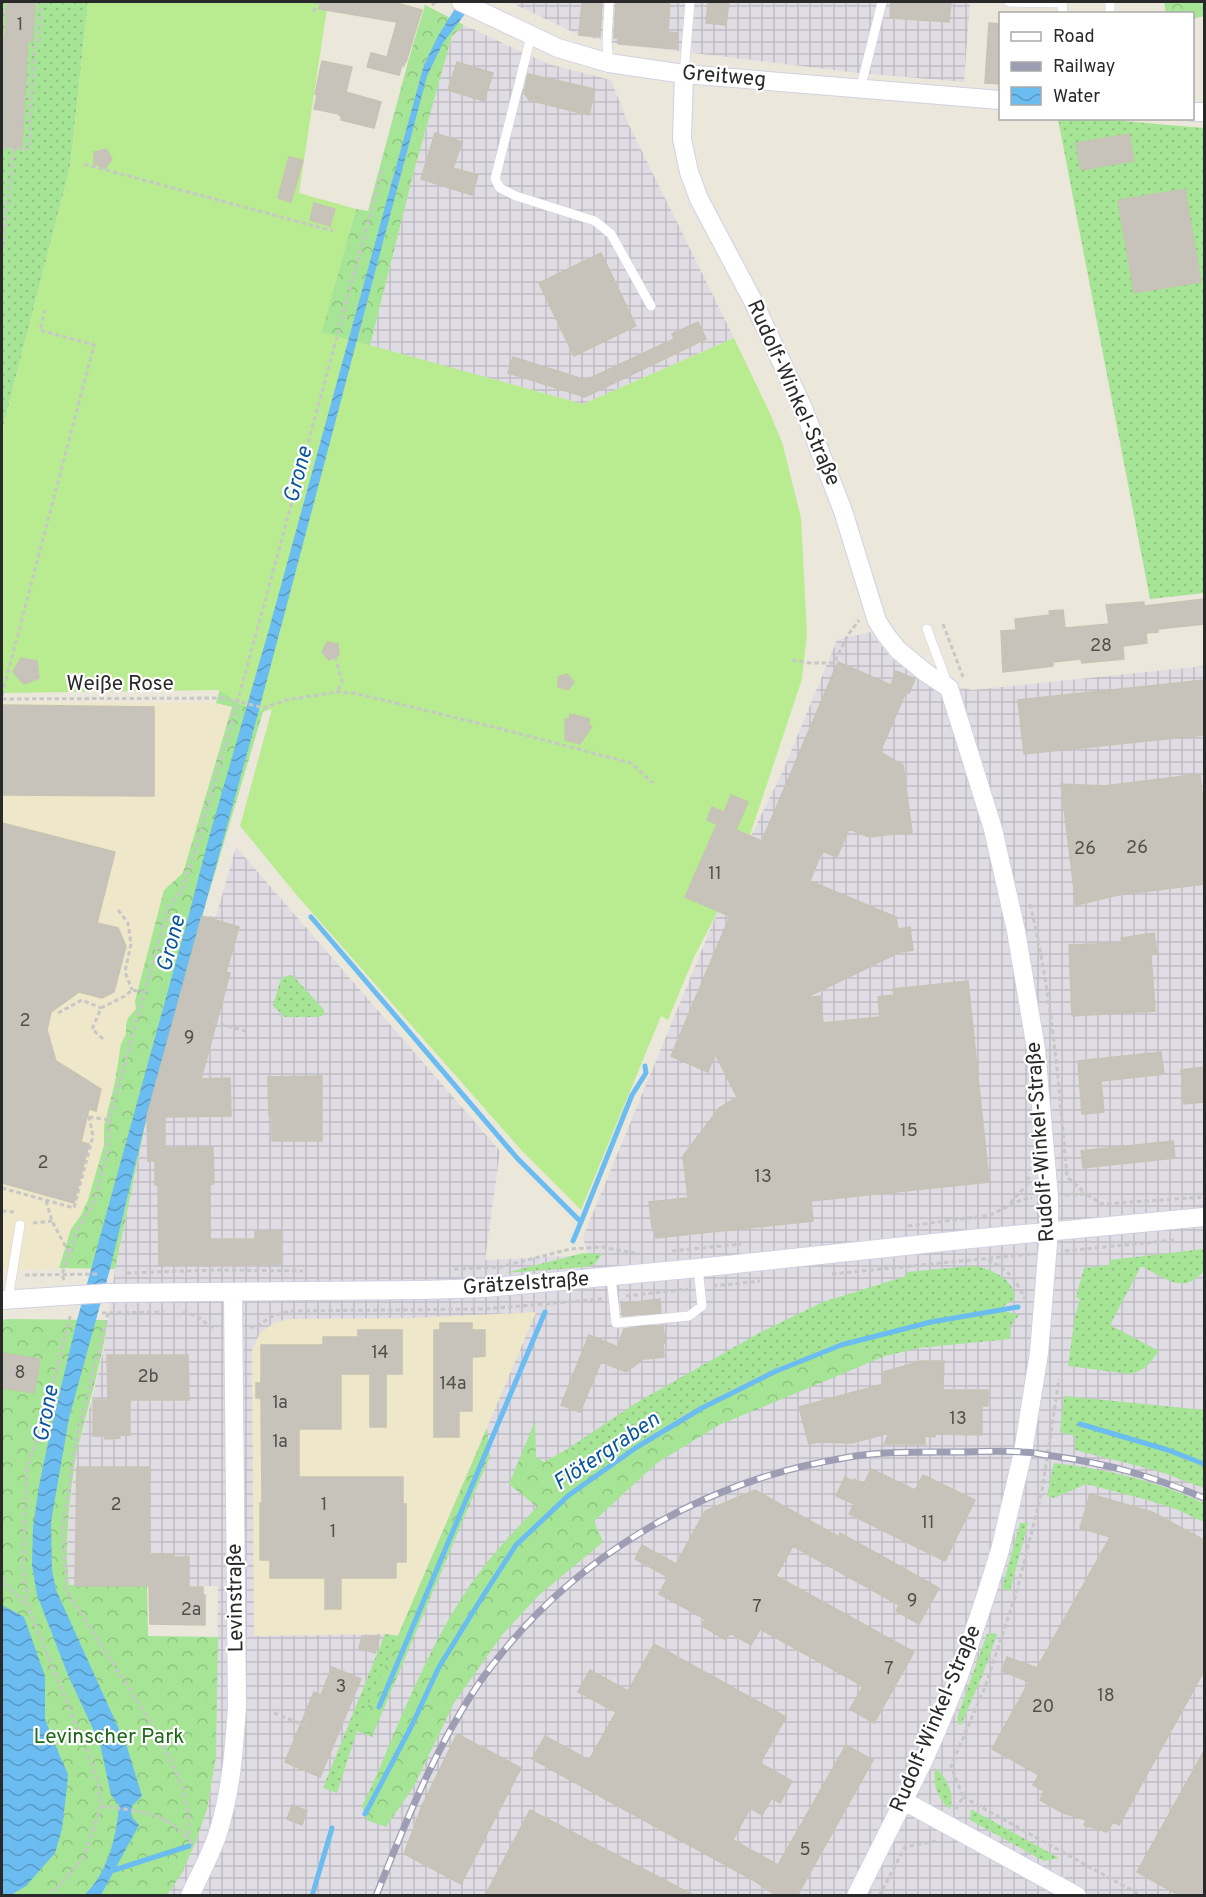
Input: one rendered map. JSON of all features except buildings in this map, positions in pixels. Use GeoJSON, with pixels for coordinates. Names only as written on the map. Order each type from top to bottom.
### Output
{"type":"FeatureCollection","features":[{"type":"Feature","properties":{"kind":"street","name":"Greitweg"},"geometry":{"type":"LineString","coordinates":[[469,6],[558,48],[609,63],[684,74],[999,100]]}},
{"type":"Feature","properties":{"kind":"street","name":"Rudolf-Winkel-Straße"},"geometry":{"type":"LineString","coordinates":[[684,74],[682,139],[688,172],[699,199],[753,301],[803,408],[843,511],[875,616],[886,636],[898,650],[949,688],[993,829],[1016,931],[1036,1049],[1049,1197],[1049,1231],[1040,1353],[1023,1452],[1000,1550],[959,1676],[926,1755],[856,1896]]}},
{"type":"Feature","properties":{"kind":"street","name":"Grätzelstraße"},"geometry":{"type":"LineString","coordinates":[[5,1300],[108,1293],[485,1288],[1204,1217]]}},
{"type":"Feature","properties":{"kind":"street","name":"Levinstraße"},"geometry":{"type":"LineString","coordinates":[[190,1895],[216,1838],[227,1801],[234,1756],[237,1695],[233,1293]]}},
{"type":"Feature","properties":{"kind":"street"},"geometry":{"type":"LineString","coordinates":[[904,1801],[1077,1896]]}},
{"type":"Feature","properties":{"kind":"lane"},"geometry":{"type":"LineString","coordinates":[[609,2],[607,42],[609,63]]}},
{"type":"Feature","properties":{"kind":"lane"},"geometry":{"type":"LineString","coordinates":[[684,74],[690,2]]}},
{"type":"Feature","properties":{"kind":"lane"},"geometry":{"type":"LineString","coordinates":[[860,90],[882,2]]}},
{"type":"Feature","properties":{"kind":"lane"},"geometry":{"type":"LineString","coordinates":[[1009,2],[1062,3],[1063,12]]}},
{"type":"Feature","properties":{"kind":"lane"},"geometry":{"type":"LineString","coordinates":[[531,36],[495,179],[500,188],[516,196],[595,221],[611,234],[651,306]]}},
{"type":"Feature","properties":{"kind":"lane","name":"Rudolf-Winkel-Straße"},"geometry":{"type":"LineString","coordinates":[[927,629],[949,688]]}},
{"type":"Feature","properties":{"kind":"lane"},"geometry":{"type":"LineString","coordinates":[[5,1300],[12,1276],[20,1225]]}},
{"type":"Feature","properties":{"kind":"lane"},"geometry":{"type":"LineString","coordinates":[[611,1277],[616,1323],[689,1316],[702,1306],[698,1268]]}},
{"type":"Feature","properties":{"kind":"path"},"geometry":{"type":"LineString","coordinates":[[2,147],[29,149],[34,48],[39,39],[41,2]]}},
{"type":"Feature","properties":{"kind":"path"},"geometry":{"type":"LineString","coordinates":[[314,12],[316,2]]}},
{"type":"Feature","properties":{"kind":"path"},"geometry":{"type":"LineString","coordinates":[[432,5],[436,2]]}},
{"type":"Feature","properties":{"kind":"path"},"geometry":{"type":"LineString","coordinates":[[2,250],[14,148]]}},
{"type":"Feature","properties":{"kind":"path"},"geometry":{"type":"LineString","coordinates":[[84,164],[333,231]]}},
{"type":"Feature","properties":{"kind":"path"},"geometry":{"type":"LineString","coordinates":[[45,1896],[57,1888],[84,1857],[101,1806],[98,1782],[89,1756],[28,1607],[23,1566],[27,1467],[43,1423],[71,1313],[70,1295],[63,1274],[78,1229],[94,1202],[108,1150],[110,1120],[143,993],[168,908],[182,891],[238,700],[383,168]]}},
{"type":"Feature","properties":{"kind":"path"},"geometry":{"type":"LineString","coordinates":[[2,697],[94,345],[40,330],[45,310]]}},
{"type":"Feature","properties":{"kind":"path"},"geometry":{"type":"LineString","coordinates":[[792,660],[834,663],[848,635],[859,620],[875,616]]}},
{"type":"Feature","properties":{"kind":"path"},"geometry":{"type":"LineString","coordinates":[[335,657],[342,681],[337,692],[382,699],[631,763],[653,783]]}},
{"type":"Feature","properties":{"kind":"path","name":"Weiße Rose"},"geometry":{"type":"LineString","coordinates":[[2,697],[226,698],[264,708],[286,700],[337,692]]}},
{"type":"Feature","properties":{"kind":"path"},"geometry":{"type":"LineString","coordinates":[[118,910],[128,923],[131,944],[125,972],[132,990]]}},
{"type":"Feature","properties":{"kind":"path"},"geometry":{"type":"LineString","coordinates":[[132,990],[143,993]]}},
{"type":"Feature","properties":{"kind":"path"},"geometry":{"type":"LineString","coordinates":[[103,1039],[92,1029],[101,1008],[132,990]]}},
{"type":"Feature","properties":{"kind":"path"},"geometry":{"type":"LineString","coordinates":[[58,1013],[82,1000],[101,1008]]}},
{"type":"Feature","properties":{"kind":"path"},"geometry":{"type":"LineString","coordinates":[[213,1022],[249,1032]]}},
{"type":"Feature","properties":{"kind":"path"},"geometry":{"type":"LineString","coordinates":[[81,1115],[110,1120]]}},
{"type":"Feature","properties":{"kind":"path"},"geometry":{"type":"LineString","coordinates":[[2,1188],[74,1208],[93,1136],[89,1117]]}},
{"type":"Feature","properties":{"kind":"path"},"geometry":{"type":"LineString","coordinates":[[1008,1206],[1026,1186],[1032,1169]]}},
{"type":"Feature","properties":{"kind":"path"},"geometry":{"type":"LineString","coordinates":[[905,1227],[990,1215],[1023,1199],[1086,1194],[1102,1204],[1204,1197]]}},
{"type":"Feature","properties":{"kind":"path"},"geometry":{"type":"LineString","coordinates":[[46,1201],[52,1221],[69,1253]]}},
{"type":"Feature","properties":{"kind":"path"},"geometry":{"type":"LineString","coordinates":[[2,1210],[15,1212]]}},
{"type":"Feature","properties":{"kind":"path"},"geometry":{"type":"LineString","coordinates":[[20,1225],[52,1221]]}},
{"type":"Feature","properties":{"kind":"path"},"geometry":{"type":"LineString","coordinates":[[1048,1252],[1182,1239]]}},
{"type":"Feature","properties":{"kind":"path"},"geometry":{"type":"LineString","coordinates":[[672,1251],[741,1244]]}},
{"type":"Feature","properties":{"kind":"path"},"geometry":{"type":"LineString","coordinates":[[450,1270],[500,1267],[570,1249],[602,1247],[638,1254],[650,1253]]}},
{"type":"Feature","properties":{"kind":"path"},"geometry":{"type":"LineString","coordinates":[[986,1259],[1004,1268],[1017,1283],[1026,1300],[1025,1308]]}},
{"type":"Feature","properties":{"kind":"path"},"geometry":{"type":"LineString","coordinates":[[124,1273],[216,1270],[307,1272]]}},
{"type":"Feature","properties":{"kind":"path"},"geometry":{"type":"LineString","coordinates":[[12,1276],[84,1274]]}},
{"type":"Feature","properties":{"kind":"path"},"geometry":{"type":"LineString","coordinates":[[108,1313],[78,1432],[69,1485],[63,1527],[66,1590],[149,1720],[171,1760],[183,1788],[188,1814],[189,1839]]}},
{"type":"Feature","properties":{"kind":"path"},"geometry":{"type":"LineString","coordinates":[[1059,1379],[1042,1491],[1016,1594],[985,1687],[951,1766],[963,1797],[1142,1896]]}},
{"type":"Feature","properties":{"kind":"path"},"geometry":{"type":"LineString","coordinates":[[2,1577],[8,1587],[28,1607]]}},
{"type":"Feature","properties":{"kind":"path"},"geometry":{"type":"LineString","coordinates":[[2,1585],[8,1587]]}},
{"type":"Feature","properties":{"kind":"path"},"geometry":{"type":"LineString","coordinates":[[274,1713],[309,1727]]}},
{"type":"Feature","properties":{"kind":"path"},"geometry":{"type":"LineString","coordinates":[[879,1896],[905,1847],[936,1841],[963,1797]]}},
{"type":"Feature","properties":{"kind":"path"},"geometry":{"type":"LineString","coordinates":[[101,1806],[132,1809],[152,1814],[189,1839],[194,1847]]}},
{"type":"Feature","properties":{"kind":"shaded area"},"geometry":{"type":"Polygon","coordinates":[[[510,2],[970,2],[964,82],[859,73],[619,44],[579,35],[510,2]]]}},
{"type":"Feature","properties":{"kind":"shaded area"},"geometry":{"type":"Polygon","coordinates":[[[464,25],[548,64],[611,80],[628,123],[734,338],[583,404],[370,346],[413,175],[452,36],[464,25]]]}},
{"type":"Feature","properties":{"kind":"shaded area"},"geometry":{"type":"Polygon","coordinates":[[[870,632],[892,659],[923,681],[973,690],[1204,666],[1204,1895],[167,1895],[182,1873],[196,1841],[207,1809],[216,1757],[218,1586],[69,1586],[68,1524],[76,1453],[104,1348],[115,1269],[147,1116],[202,916],[216,916],[236,847],[500,1151],[485,1260],[588,1255],[583,1237],[718,911],[744,850],[783,771],[837,640],[870,632]]]}},
{"type":"Feature","properties":{"kind":"shaded area"},"geometry":{"type":"Polygon","coordinates":[[[2,703],[216,703],[232,706],[183,873],[164,890],[135,1001],[136,1009],[126,1025],[126,1034],[118,1057],[115,1082],[104,1126],[104,1145],[88,1200],[81,1215],[70,1229],[59,1268],[2,1270],[2,703]]]}},
{"type":"Feature","properties":{"kind":"shaded area"},"geometry":{"type":"Polygon","coordinates":[[[536,1312],[399,1636],[385,1634],[254,1636],[252,1350],[260,1333],[274,1323],[287,1319],[414,1318],[536,1312]]]}},
{"type":"Feature","properties":{"kind":"green space"},"geometry":{"type":"Polygon","coordinates":[[[2,2],[88,2],[70,168],[2,431],[2,2]]]}},
{"type":"Feature","properties":{"kind":"green space"},"geometry":{"type":"Polygon","coordinates":[[[88,2],[328,2],[299,193],[356,209],[322,332],[583,404],[734,338],[782,442],[801,518],[807,634],[802,679],[750,835],[668,1020],[661,1016],[581,1210],[522,1151],[294,892],[240,826],[272,709],[250,709],[219,690],[2,693],[2,431],[70,168],[88,2]]]}},
{"type":"Feature","properties":{"kind":"green space"},"geometry":{"type":"Polygon","coordinates":[[[1164,2],[1204,2],[1204,16],[1194,19],[1194,12],[1166,12],[1164,2]]]}},
{"type":"Feature","properties":{"kind":"green space"},"geometry":{"type":"Polygon","coordinates":[[[425,5],[464,25],[452,36],[272,708],[263,712],[202,916],[147,1116],[115,1269],[59,1268],[71,1229],[88,1200],[104,1145],[104,1126],[115,1082],[121,1044],[126,1034],[128,1018],[136,1009],[135,1001],[164,890],[183,873],[232,707],[216,703],[356,209],[368,211],[425,5]]]}},
{"type":"Feature","properties":{"kind":"green space"},"geometry":{"type":"Polygon","coordinates":[[[1058,120],[1112,120],[1204,128],[1204,593],[1150,599],[1058,120]]]}},
{"type":"Feature","properties":{"kind":"green space"},"geometry":{"type":"Polygon","coordinates":[[[290,975],[324,1010],[324,1015],[285,1017],[273,1006],[281,978],[290,975]]]}},
{"type":"Feature","properties":{"kind":"green space"},"geometry":{"type":"Polygon","coordinates":[[[1204,1249],[1204,1271],[1189,1282],[1173,1282],[1141,1266],[1110,1325],[1159,1351],[1147,1366],[1129,1374],[1068,1366],[1075,1316],[1080,1299],[1076,1297],[1084,1268],[1110,1265],[1110,1260],[1204,1249]]]}},
{"type":"Feature","properties":{"kind":"green space"},"geometry":{"type":"Polygon","coordinates":[[[583,1253],[602,1254],[595,1264],[587,1267],[505,1273],[583,1253]]]}},
{"type":"Feature","properties":{"kind":"green space"},"geometry":{"type":"Polygon","coordinates":[[[972,1266],[1000,1275],[1011,1286],[1015,1299],[1005,1305],[1004,1311],[1019,1315],[1011,1325],[1010,1339],[919,1348],[885,1356],[841,1342],[768,1372],[725,1393],[669,1424],[597,1469],[569,1448],[636,1403],[761,1332],[823,1302],[906,1276],[907,1272],[972,1266]]]}},
{"type":"Feature","properties":{"kind":"green space","name":"Levinscher Park"},"geometry":{"type":"Polygon","coordinates":[[[2,1320],[108,1320],[75,1463],[68,1534],[69,1585],[147,1586],[148,1636],[218,1637],[216,1757],[207,1809],[182,1873],[167,1895],[2,1896],[2,1320]]]}},
{"type":"Feature","properties":{"kind":"green space"},"geometry":{"type":"Polygon","coordinates":[[[842,1342],[885,1356],[719,1425],[657,1463],[594,1521],[603,1542],[539,1595],[502,1635],[454,1703],[414,1786],[386,1827],[367,1820],[362,1806],[442,1631],[482,1569],[537,1507],[509,1484],[535,1421],[536,1457],[544,1462],[569,1448],[597,1469],[669,1424],[725,1393],[780,1366],[842,1342]]]}},
{"type":"Feature","properties":{"kind":"green space"},"geometry":{"type":"Polygon","coordinates":[[[1064,1396],[1204,1410],[1204,1488],[1158,1471],[1075,1450],[1075,1436],[1060,1432],[1064,1396]]]}},
{"type":"Feature","properties":{"kind":"green space"},"geometry":{"type":"Polygon","coordinates":[[[487,1428],[490,1456],[372,1737],[357,1731],[487,1428]]]}},
{"type":"Feature","properties":{"kind":"green space"},"geometry":{"type":"Polygon","coordinates":[[[1054,1463],[1131,1477],[1186,1495],[1204,1503],[1204,1522],[1176,1509],[1086,1484],[1054,1498],[1047,1496],[1054,1463]]]}},
{"type":"Feature","properties":{"kind":"green space"},"geometry":{"type":"Polygon","coordinates":[[[1020,1523],[1028,1523],[1010,1591],[1002,1588],[1020,1523]]]}},
{"type":"Feature","properties":{"kind":"green space"},"geometry":{"type":"Polygon","coordinates":[[[385,1634],[399,1636],[357,1731],[337,1793],[323,1788],[385,1634]]]}},
{"type":"Feature","properties":{"kind":"green space"},"geometry":{"type":"Polygon","coordinates":[[[987,1634],[997,1634],[983,1674],[961,1725],[959,1725],[957,1718],[987,1634]]]}},
{"type":"Feature","properties":{"kind":"green space"},"geometry":{"type":"Polygon","coordinates":[[[935,1768],[949,1787],[950,1809],[937,1791],[935,1768]]]}},
{"type":"Feature","properties":{"kind":"green space"},"geometry":{"type":"Polygon","coordinates":[[[971,1809],[1059,1858],[1044,1861],[970,1820],[971,1809]]]}},
{"type":"Feature","properties":{"kind":"water"},"geometry":{"type":"Polygon","coordinates":[[[459,2],[474,2],[443,43],[427,76],[259,710],[147,1116],[110,1269],[69,1418],[51,1522],[52,1570],[56,1590],[127,1747],[142,1796],[132,1806],[131,1816],[139,1825],[101,1895],[84,1895],[105,1866],[116,1829],[119,1805],[111,1795],[100,1744],[68,1675],[37,1595],[32,1565],[33,1527],[39,1486],[77,1320],[424,65],[438,36],[459,2]]]}},
{"type":"Feature","properties":{"kind":"water"},"geometry":{"type":"Polygon","coordinates":[[[2,1605],[24,1617],[45,1676],[45,1719],[68,1774],[62,1829],[55,1853],[26,1886],[11,1895],[2,1895],[2,1605]]]}},
{"type":"Feature","properties":{"kind":"waterway"},"geometry":{"type":"LineString","coordinates":[[311,917],[517,1158],[581,1222],[573,1241]]}},
{"type":"Feature","properties":{"kind":"waterway"},"geometry":{"type":"LineString","coordinates":[[581,1222],[632,1095],[646,1073],[645,1066]]}},
{"type":"Feature","properties":{"kind":"waterway","name":"Flötergraben"},"geometry":{"type":"LineString","coordinates":[[365,1814],[411,1727],[439,1667],[481,1599],[516,1545],[569,1495],[637,1447],[702,1408],[774,1372],[841,1345],[931,1322],[1018,1307]]}},
{"type":"Feature","properties":{"kind":"waterway"},"geometry":{"type":"LineString","coordinates":[[379,1707],[545,1312]]}},
{"type":"Feature","properties":{"kind":"waterway","name":"Flötergraben"},"geometry":{"type":"LineString","coordinates":[[1080,1424],[1168,1450],[1204,1464]]}},
{"type":"Feature","properties":{"kind":"waterway"},"geometry":{"type":"LineString","coordinates":[[312,1896],[332,1828]]}},
{"type":"Feature","properties":{"kind":"waterway","name":"Flötergraben"},"geometry":{"type":"LineString","coordinates":[[111,1871],[189,1846]]}},
{"type":"Feature","properties":{"kind":"railway"},"geometry":{"type":"LineString","coordinates":[[376,1896],[411,1812],[450,1730],[482,1679],[516,1636],[554,1597],[596,1563],[641,1532],[688,1507],[738,1486],[790,1469],[858,1456],[916,1452],[1030,1452],[1112,1467],[1166,1483],[1204,1498]]}},
{"type":"Feature","properties":{"kind":"water label","name":"Grone"},"geometry":{"type":"Point","coordinates":[299,475]}},
{"type":"Feature","properties":{"kind":"water label","name":"Grone"},"geometry":{"type":"Point","coordinates":[172,944]}},
{"type":"Feature","properties":{"kind":"water label","name":"Grone"},"geometry":{"type":"Point","coordinates":[47,1414]}}]}
